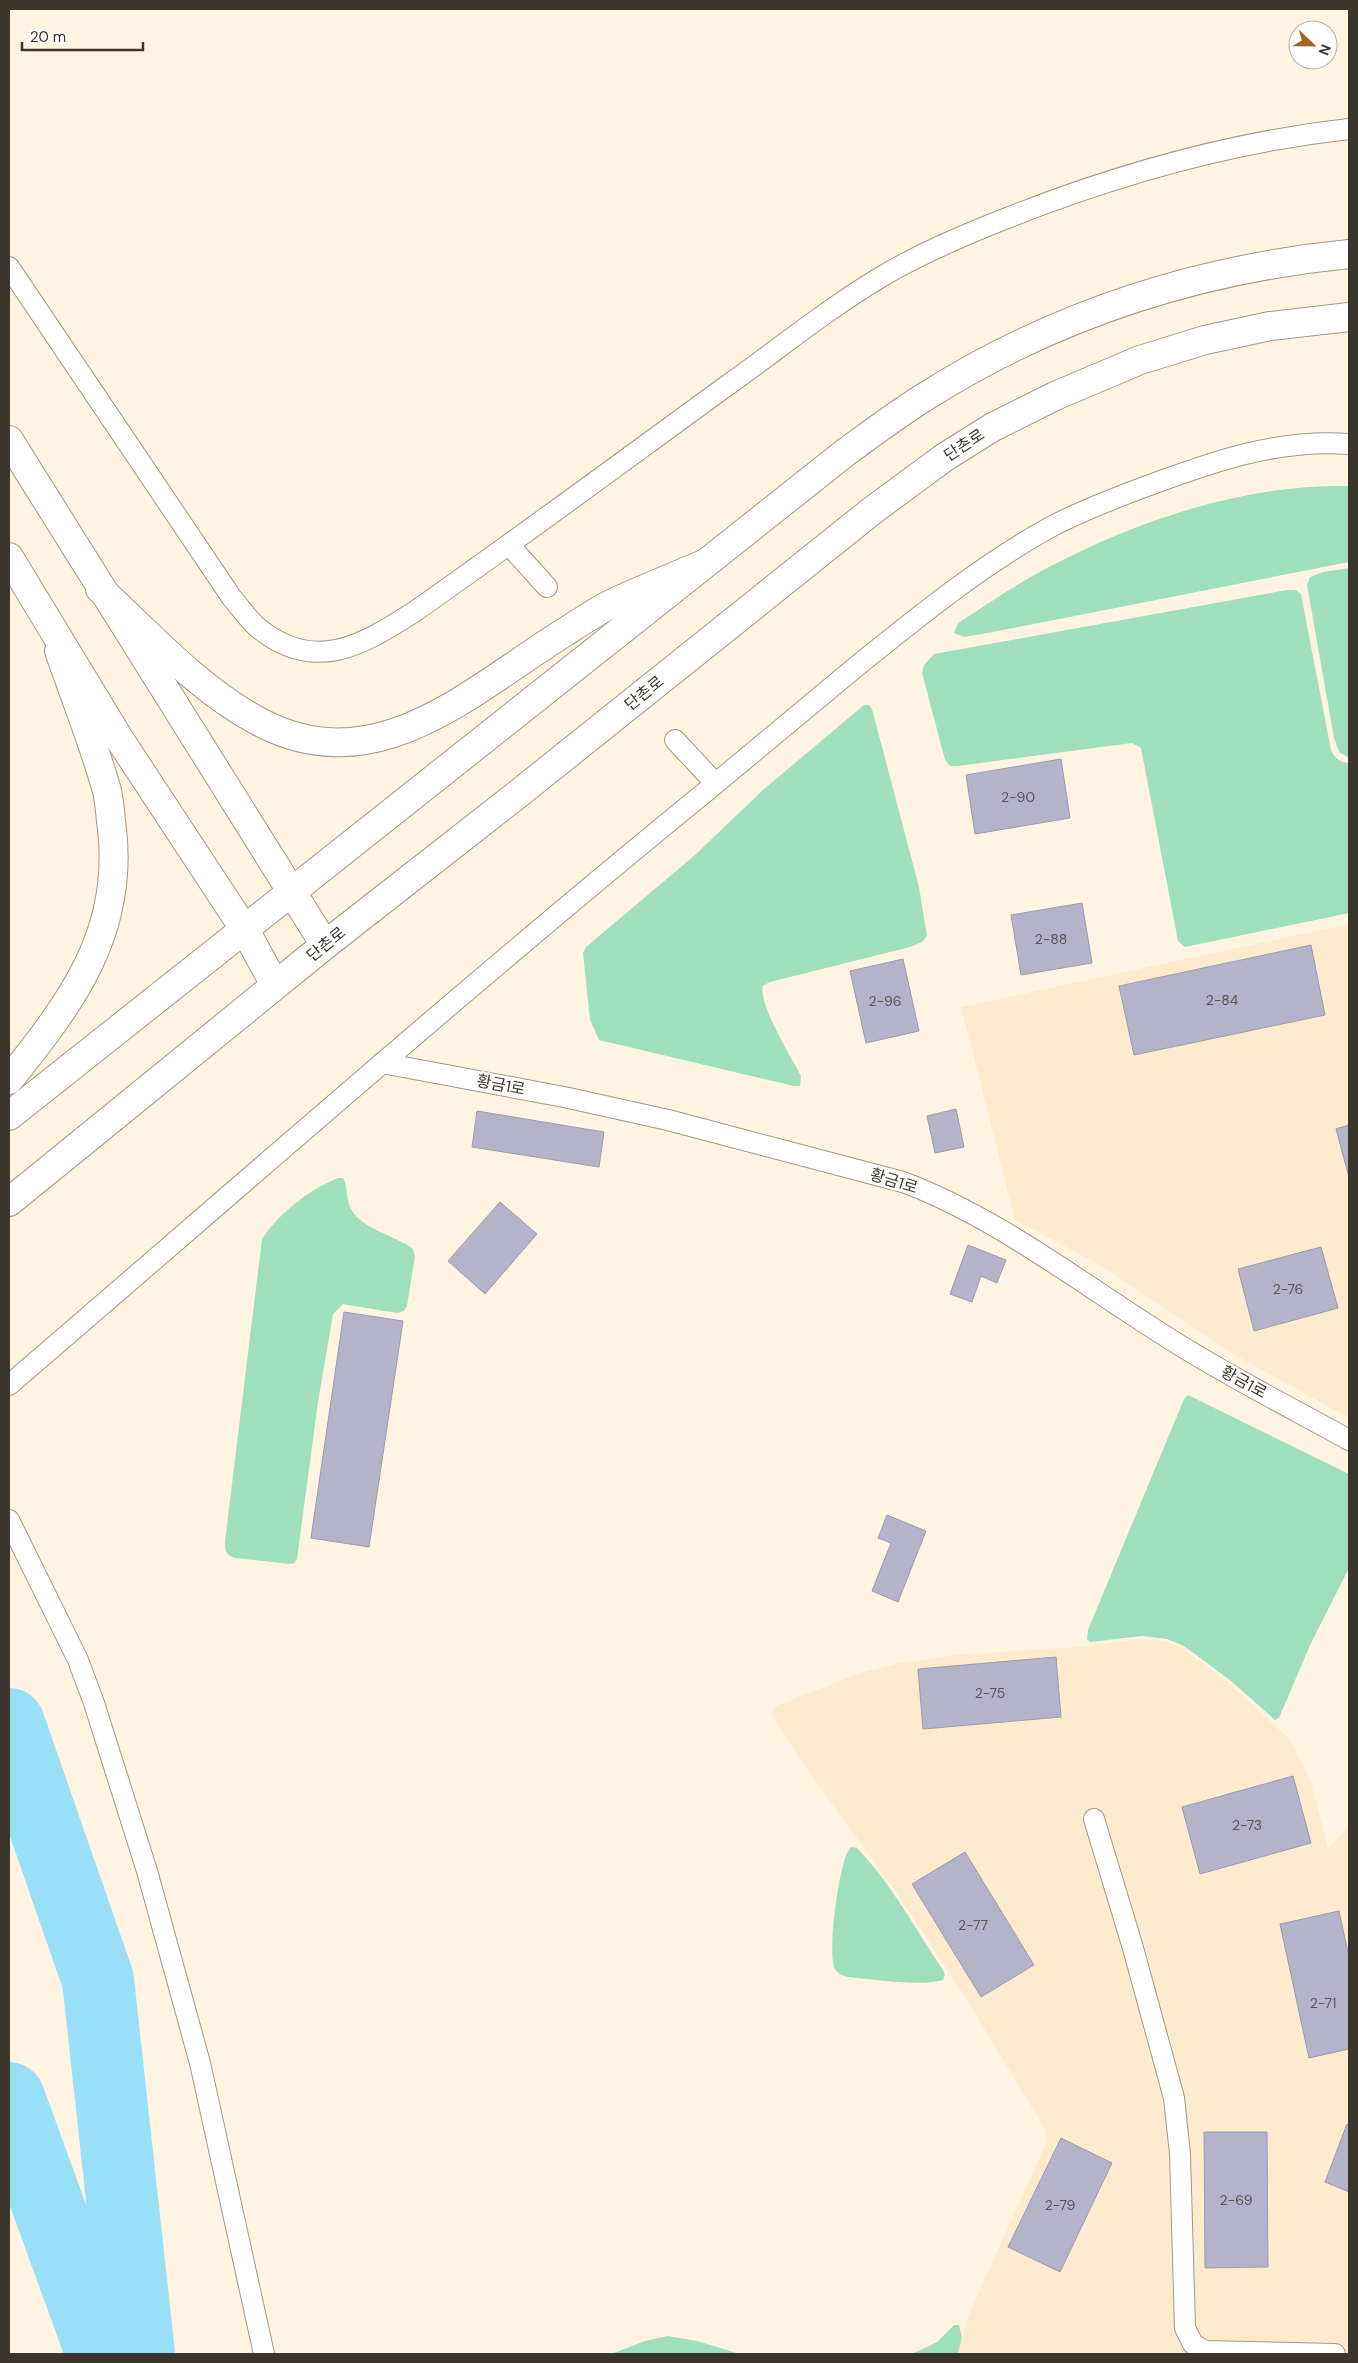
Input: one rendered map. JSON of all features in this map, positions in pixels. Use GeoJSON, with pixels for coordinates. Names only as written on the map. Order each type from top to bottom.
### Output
{"type":"FeatureCollection","features":[{"type":"Feature","properties":{"kind":"main road"},"geometry":{"type":"LineString","coordinates":[[9,1116],[846,452],[907,409],[1011,348],[1076,319],[1143,294],[1292,259],[1349,254]]}},
{"type":"Feature","properties":{"kind":"main road","name":"단촌로"},"geometry":{"type":"LineString","coordinates":[[9,1202],[325,945],[526,788],[873,510],[945,457],[993,427],[1055,396],[1140,360],[1205,340],[1270,326],[1349,317]]}},
{"type":"Feature","properties":{"kind":"main road"},"geometry":{"type":"LineString","coordinates":[[9,440],[100,589],[325,945]]}},
{"type":"Feature","properties":{"kind":"main road"},"geometry":{"type":"LineString","coordinates":[[9,557],[120,740],[245,930],[275,985]]}},
{"type":"Feature","properties":{"kind":"main road"},"geometry":{"type":"LineString","coordinates":[[100,589],[191,673],[228,703],[256,720],[283,733],[314,741],[344,743],[378,737],[419,724],[478,691],[564,633],[616,602],[704,564]]}},
{"type":"Feature","properties":{"kind":"main road"},"geometry":{"type":"LineString","coordinates":[[9,1080],[42,1038],[82,978],[102,936],[113,893],[114,846],[108,793],[51,626]]}},
{"type":"Feature","properties":{"kind":"lane"},"geometry":{"type":"LineString","coordinates":[[9,267],[232,598],[257,626],[284,644],[314,652],[343,649],[372,638],[414,612],[510,545],[652,440],[872,283],[944,243],[1038,206],[1142,170],[1218,150],[1311,133],[1349,129]]}},
{"type":"Feature","properties":{"kind":"lane"},"geometry":{"type":"LineString","coordinates":[[9,1385],[577,896],[955,589],[1049,528],[1089,508],[1221,460],[1257,451],[1333,443],[1349,444]]}},
{"type":"Feature","properties":{"kind":"lane"},"geometry":{"type":"LineString","coordinates":[[510,545],[547,587]]}},
{"type":"Feature","properties":{"kind":"lane"},"geometry":{"type":"LineString","coordinates":[[675,740],[716,783]]}},
{"type":"Feature","properties":{"kind":"lane","name":"황금1로"},"geometry":{"type":"LineString","coordinates":[[382,1063],[564,1097],[668,1120],[903,1182],[933,1193],[1038,1253],[1190,1352],[1349,1440]]}},
{"type":"Feature","properties":{"kind":"lane"},"geometry":{"type":"LineString","coordinates":[[9,1520],[78,1660],[94,1703],[147,1871],[200,2064],[264,2354]]}},
{"type":"Feature","properties":{"kind":"lane"},"geometry":{"type":"LineString","coordinates":[[1094,1819],[1139,1967],[1174,2098],[1180,2154],[1186,2328],[1192,2344],[1205,2351],[1335,2354]]}},
{"type":"Feature","properties":{"kind":"shaded area"},"geometry":{"type":"Polygon","coordinates":[[[1349,924],[1349,1418],[1235,1355],[1102,1266],[1015,1220],[961,1007],[1349,924]]]}},
{"type":"Feature","properties":{"kind":"shaded area"},"geometry":{"type":"Polygon","coordinates":[[[1138,1639],[1164,1641],[1182,1648],[1229,1683],[1287,1737],[1311,1783],[1328,1848],[1349,1827],[1349,2354],[958,2354],[967,2319],[1046,2143],[1045,2129],[962,1992],[896,1892],[812,1776],[771,1715],[776,1706],[860,1673],[900,1663],[956,1655],[1091,1646],[1138,1639]]]}},
{"type":"Feature","properties":{"kind":"green space"},"geometry":{"type":"Polygon","coordinates":[[[1349,486],[1349,562],[998,631],[964,637],[954,633],[958,623],[1034,575],[1080,551],[1154,521],[1192,508],[1270,491],[1349,486]]]}},
{"type":"Feature","properties":{"kind":"green space"},"geometry":{"type":"Polygon","coordinates":[[[1349,568],[1349,758],[1339,752],[1334,738],[1307,585],[1310,577],[1323,572],[1349,568]]]}},
{"type":"Feature","properties":{"kind":"green space"},"geometry":{"type":"Polygon","coordinates":[[[1287,590],[1296,590],[1301,594],[1331,750],[1338,760],[1349,763],[1349,913],[1185,947],[1178,941],[1141,748],[1132,743],[958,766],[950,766],[945,760],[922,673],[924,665],[934,654],[1287,590]]]}},
{"type":"Feature","properties":{"kind":"green space"},"geometry":{"type":"Polygon","coordinates":[[[864,705],[869,705],[872,709],[919,887],[927,936],[922,942],[910,947],[770,982],[763,986],[763,994],[770,1018],[801,1076],[800,1086],[599,1040],[590,1020],[583,953],[586,947],[695,855],[764,789],[864,705]]]}},
{"type":"Feature","properties":{"kind":"green space"},"geometry":{"type":"Polygon","coordinates":[[[338,1178],[343,1178],[345,1182],[350,1206],[356,1216],[371,1227],[413,1249],[415,1256],[407,1306],[404,1311],[397,1313],[343,1304],[333,1314],[318,1402],[297,1559],[294,1563],[290,1564],[235,1558],[226,1552],[225,1541],[262,1239],[286,1211],[306,1195],[338,1178]]]}},
{"type":"Feature","properties":{"kind":"green space"},"geometry":{"type":"Polygon","coordinates":[[[1188,1395],[1349,1474],[1349,1568],[1311,1643],[1279,1718],[1275,1720],[1231,1681],[1184,1646],[1167,1639],[1142,1636],[1090,1642],[1087,1639],[1088,1630],[1184,1399],[1188,1395]]]}},
{"type":"Feature","properties":{"kind":"green space"},"geometry":{"type":"Polygon","coordinates":[[[851,1847],[857,1848],[892,1891],[943,1970],[945,1975],[943,1980],[922,1983],[896,1982],[848,1977],[836,1971],[832,1945],[833,1926],[842,1868],[851,1847]]]}},
{"type":"Feature","properties":{"kind":"green space"},"geometry":{"type":"Polygon","coordinates":[[[954,2325],[959,2325],[962,2337],[958,2354],[912,2354],[937,2342],[954,2325]]]}},
{"type":"Feature","properties":{"kind":"green space"},"geometry":{"type":"Polygon","coordinates":[[[668,2336],[697,2341],[740,2354],[611,2354],[645,2341],[668,2336]]]}},
{"type":"Feature","properties":{"kind":"building"},"geometry":{"type":"Polygon","coordinates":[[[1061,759],[1070,818],[975,834],[966,775],[1061,759]]]}},
{"type":"Feature","properties":{"kind":"building"},"geometry":{"type":"Polygon","coordinates":[[[1082,903],[1092,963],[1021,975],[1011,915],[1082,903]]]}},
{"type":"Feature","properties":{"kind":"building"},"geometry":{"type":"Polygon","coordinates":[[[1311,945],[1325,1015],[1134,1055],[1119,986],[1311,945]]]}},
{"type":"Feature","properties":{"kind":"building"},"geometry":{"type":"Polygon","coordinates":[[[903,959],[919,1031],[866,1043],[850,971],[903,959]]]}},
{"type":"Feature","properties":{"kind":"building"},"geometry":{"type":"Polygon","coordinates":[[[956,1109],[964,1147],[935,1153],[927,1116],[956,1109]]]}},
{"type":"Feature","properties":{"kind":"building"},"geometry":{"type":"Polygon","coordinates":[[[477,1111],[604,1132],[599,1167],[472,1147],[477,1111]]]}},
{"type":"Feature","properties":{"kind":"building"},"geometry":{"type":"Polygon","coordinates":[[[1349,1125],[1349,1177],[1336,1129],[1349,1125]]]}},
{"type":"Feature","properties":{"kind":"building"},"geometry":{"type":"Polygon","coordinates":[[[500,1202],[537,1234],[485,1294],[448,1261],[500,1202]]]}},
{"type":"Feature","properties":{"kind":"building"},"geometry":{"type":"Polygon","coordinates":[[[968,1245],[1006,1260],[997,1283],[981,1276],[972,1302],[950,1294],[968,1245]]]}},
{"type":"Feature","properties":{"kind":"building"},"geometry":{"type":"Polygon","coordinates":[[[1321,1247],[1338,1308],[1254,1331],[1238,1269],[1321,1247]]]}},
{"type":"Feature","properties":{"kind":"building"},"geometry":{"type":"Polygon","coordinates":[[[344,1312],[403,1321],[369,1547],[311,1538],[344,1312]]]}},
{"type":"Feature","properties":{"kind":"building"},"geometry":{"type":"Polygon","coordinates":[[[887,1515],[926,1531],[898,1602],[872,1591],[891,1543],[878,1538],[887,1515]]]}},
{"type":"Feature","properties":{"kind":"building"},"geometry":{"type":"Polygon","coordinates":[[[1056,1657],[1061,1717],[923,1729],[918,1669],[1056,1657]]]}},
{"type":"Feature","properties":{"kind":"building"},"geometry":{"type":"Polygon","coordinates":[[[1293,1776],[1311,1843],[1200,1874],[1182,1807],[1293,1776]]]}},
{"type":"Feature","properties":{"kind":"building"},"geometry":{"type":"Polygon","coordinates":[[[965,1852],[1034,1965],[981,1997],[912,1884],[965,1852]]]}},
{"type":"Feature","properties":{"kind":"building"},"geometry":{"type":"Polygon","coordinates":[[[1339,1911],[1349,1957],[1349,2049],[1309,2058],[1280,1924],[1339,1911]]]}},
{"type":"Feature","properties":{"kind":"building"},"geometry":{"type":"Polygon","coordinates":[[[1347,2124],[1349,2125],[1349,2192],[1325,2182],[1347,2124]]]}},
{"type":"Feature","properties":{"kind":"building"},"geometry":{"type":"Polygon","coordinates":[[[1204,2132],[1267,2132],[1268,2267],[1205,2268],[1204,2132]]]}},
{"type":"Feature","properties":{"kind":"building"},"geometry":{"type":"Polygon","coordinates":[[[1061,2138],[1112,2163],[1060,2272],[1008,2247],[1061,2138]]]}},
{"type":"Feature","properties":{"kind":"waterway"},"geometry":{"type":"LineString","coordinates":[[9,1724],[98,1980],[139,2354]]}},
{"type":"Feature","properties":{"kind":"waterway"},"geometry":{"type":"LineString","coordinates":[[9,2098],[102,2354]]}}]}
